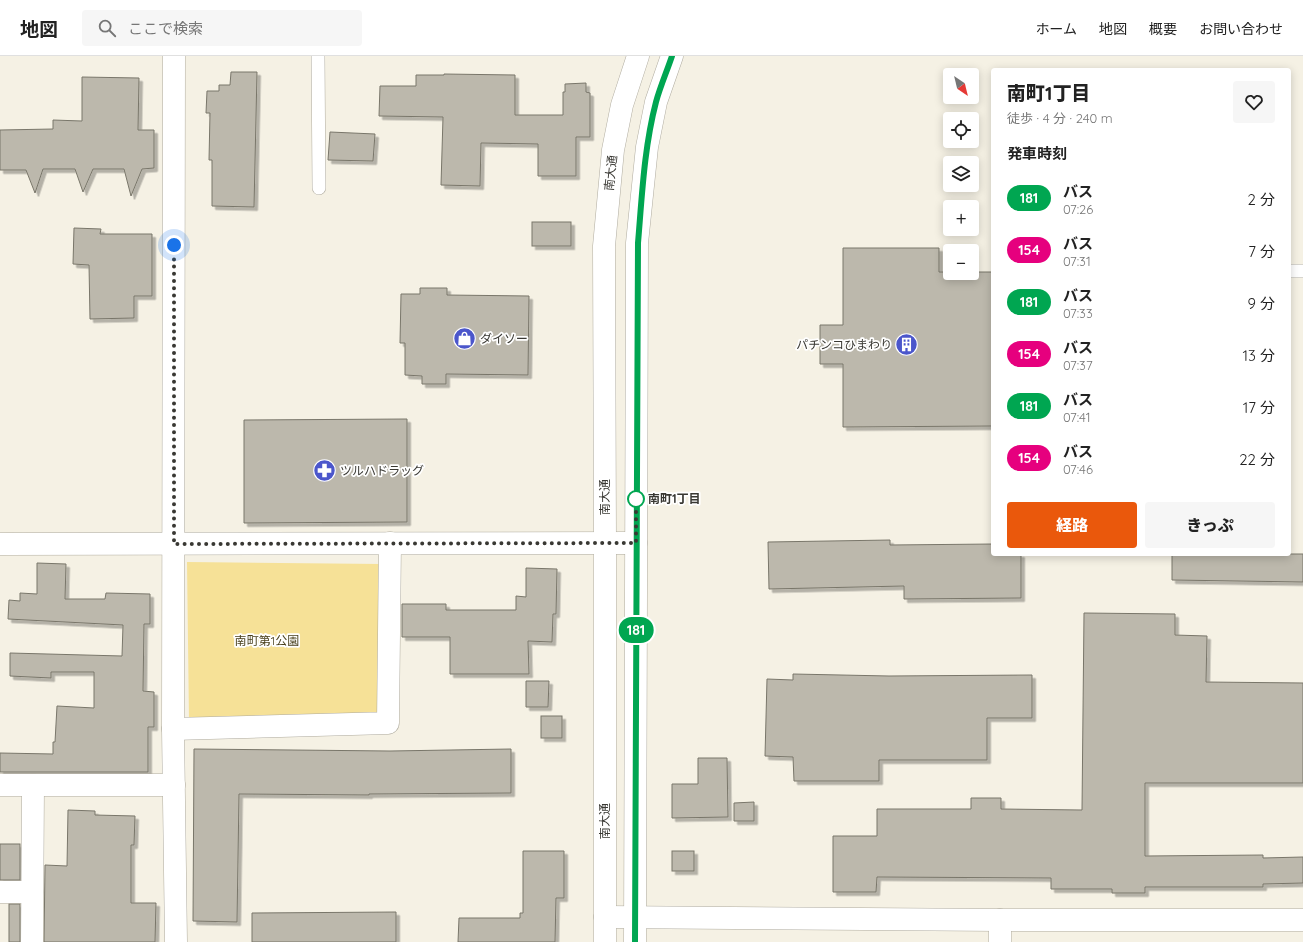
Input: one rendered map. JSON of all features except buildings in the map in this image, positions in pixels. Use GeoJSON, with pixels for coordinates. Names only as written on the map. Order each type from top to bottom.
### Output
{"type":"FeatureCollection","features":[{"type":"Feature","properties":{"kind":"street"},"geometry":{"type":"LineString","coordinates":[[174,56],[173,729],[176,942]]}},
{"type":"Feature","properties":{"kind":"street","name":"南大通"},"geometry":{"type":"LineString","coordinates":[[605,942],[604,246],[613,150],[622,105],[638,56]]}},
{"type":"Feature","properties":{"kind":"street"},"geometry":{"type":"LineString","coordinates":[[635,942],[638,243],[648,147],[653,117],[656,102],[672,56]]}},
{"type":"Feature","properties":{"kind":"street"},"geometry":{"type":"LineString","coordinates":[[173,729],[388,722],[390,543]]}},
{"type":"Feature","properties":{"kind":"street"},"geometry":{"type":"LineString","coordinates":[[0,544],[636,543]]}},
{"type":"Feature","properties":{"kind":"street"},"geometry":{"type":"LineString","coordinates":[[0,785],[174,786]]}},
{"type":"Feature","properties":{"kind":"street"},"geometry":{"type":"LineString","coordinates":[[32,942],[33,786]]}},
{"type":"Feature","properties":{"kind":"street"},"geometry":{"type":"LineString","coordinates":[[0,892],[32,892]]}},
{"type":"Feature","properties":{"kind":"street"},"geometry":{"type":"LineString","coordinates":[[605,917],[1000,920],[1303,920]]}},
{"type":"Feature","properties":{"kind":"street"},"geometry":{"type":"LineString","coordinates":[[1000,920],[1000,942]]}},
{"type":"Feature","properties":{"kind":"lane"},"geometry":{"type":"LineString","coordinates":[[318,56],[320,188]]}},
{"type":"Feature","properties":{"kind":"lane"},"geometry":{"type":"LineString","coordinates":[[1291,271],[1303,271]]}},
{"type":"Feature","properties":{"kind":"green space","name":"南町第1公園"},"geometry":{"type":"Polygon","coordinates":[[[187,562],[382,564],[380,717],[189,721],[187,562]]]}},
{"type":"Feature","properties":{"kind":"bus line","name":"181"},"geometry":{"type":"LineString","coordinates":[[635,942],[638,243],[648,147],[653,117],[656,102],[672,56]]}},
{"type":"Feature","properties":{"kind":"place","name":"ダイソー"},"geometry":{"type":"Point","coordinates":[464,339]}},
{"type":"Feature","properties":{"kind":"place","name":"パチンコひまわり"},"geometry":{"type":"Point","coordinates":[907,345]}},
{"type":"Feature","properties":{"kind":"place","name":"ツルハドラッグ"},"geometry":{"type":"Point","coordinates":[325,471]}},
{"type":"Feature","properties":{"kind":"place","name":"南町1丁目"},"geometry":{"type":"Point","coordinates":[636,499]}},
{"type":"Feature","properties":{"kind":"route"},"geometry":{"type":"LineString","coordinates":[[174,245],[174,544],[636,543],[636,495],[636,499]]}}]}
